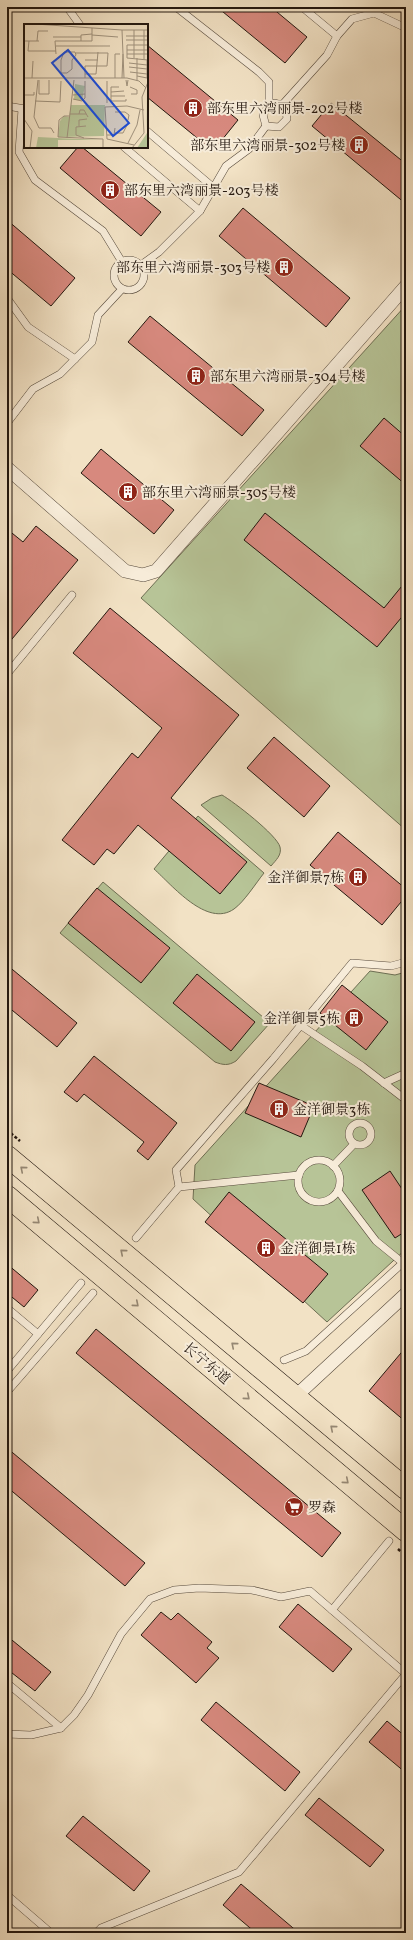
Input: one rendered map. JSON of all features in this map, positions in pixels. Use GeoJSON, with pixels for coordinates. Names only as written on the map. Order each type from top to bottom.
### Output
{"type":"FeatureCollection","features":[{"type":"Feature","properties":{"kind":"main road"},"geometry":{"type":"LineString","coordinates":[[7,1156],[406,1489]]}},
{"type":"Feature","properties":{"kind":"main road","name":"长宁东道"},"geometry":{"type":"LineString","coordinates":[[7,1196],[397,1536]]}},
{"type":"Feature","properties":{"kind":"street"},"geometry":{"type":"LineString","coordinates":[[7,468],[125,571],[143,575],[156,571],[406,286]]}},
{"type":"Feature","properties":{"kind":"street"},"geometry":{"type":"LineString","coordinates":[[296,1396],[406,1294]]}},
{"type":"Feature","properties":{"kind":"lane"},"geometry":{"type":"LineString","coordinates":[[67,7],[79,24]]}},
{"type":"Feature","properties":{"kind":"lane"},"geometry":{"type":"LineString","coordinates":[[176,7],[259,72],[269,82],[269,105],[263,115],[266,126]]}},
{"type":"Feature","properties":{"kind":"lane"},"geometry":{"type":"LineString","coordinates":[[302,7],[337,36]]}},
{"type":"Feature","properties":{"kind":"lane"},"geometry":{"type":"LineString","coordinates":[[282,105],[327,55],[337,36],[352,19],[374,13],[406,28]]}},
{"type":"Feature","properties":{"kind":"lane"},"geometry":{"type":"LineString","coordinates":[[266,126],[279,127],[286,119],[286,110],[282,105],[275,103],[269,105]]}},
{"type":"Feature","properties":{"kind":"lane"},"geometry":{"type":"LineString","coordinates":[[7,106],[23,109],[19,152],[35,180],[103,231],[122,262]]}},
{"type":"Feature","properties":{"kind":"lane"},"geometry":{"type":"LineString","coordinates":[[141,266],[159,252],[200,211],[226,166],[248,149],[266,126]]}},
{"type":"Feature","properties":{"kind":"lane"},"geometry":{"type":"LineString","coordinates":[[148,132],[214,188]]}},
{"type":"Feature","properties":{"kind":"lane"},"geometry":{"type":"LineString","coordinates":[[125,148],[200,211]]}},
{"type":"Feature","properties":{"kind":"lane"},"geometry":{"type":"LineString","coordinates":[[132,260],[141,266],[145,274],[142,284],[134,290],[122,289],[114,279],[115,269],[122,262],[132,260]]}},
{"type":"Feature","properties":{"kind":"lane"},"geometry":{"type":"LineString","coordinates":[[7,423],[33,389],[60,374],[92,342],[98,315],[122,289]]}},
{"type":"Feature","properties":{"kind":"lane"},"geometry":{"type":"LineString","coordinates":[[7,298],[28,327],[75,360]]}},
{"type":"Feature","properties":{"kind":"lane"},"geometry":{"type":"LineString","coordinates":[[7,674],[72,595]]}},
{"type":"Feature","properties":{"kind":"lane"},"geometry":{"type":"LineString","coordinates":[[179,1187],[176,1170],[352,963],[392,966],[406,962]]}},
{"type":"Feature","properties":{"kind":"lane"},"geometry":{"type":"LineString","coordinates":[[300,1025],[362,1066],[406,1100]]}},
{"type":"Feature","properties":{"kind":"lane"},"geometry":{"type":"LineString","coordinates":[[384,1082],[406,1073]]}},
{"type":"Feature","properties":{"kind":"lane"},"geometry":{"type":"LineString","coordinates":[[333,1166],[354,1144]]}},
{"type":"Feature","properties":{"kind":"lane"},"geometry":{"type":"LineString","coordinates":[[314,1161],[328,1162],[333,1166],[340,1178],[338,1191],[328,1200],[314,1202],[302,1194],[298,1181],[302,1168],[314,1161]]}},
{"type":"Feature","properties":{"kind":"lane"},"geometry":{"type":"LineString","coordinates":[[136,1238],[179,1187],[299,1175]]}},
{"type":"Feature","properties":{"kind":"lane"},"geometry":{"type":"LineString","coordinates":[[284,1360],[306,1351],[404,1261],[376,1241],[338,1191]]}},
{"type":"Feature","properties":{"kind":"lane"},"geometry":{"type":"LineString","coordinates":[[7,1372],[81,1283]]}},
{"type":"Feature","properties":{"kind":"lane"},"geometry":{"type":"LineString","coordinates":[[7,1392],[93,1293]]}},
{"type":"Feature","properties":{"kind":"lane"},"geometry":{"type":"LineString","coordinates":[[7,1308],[38,1334]]}},
{"type":"Feature","properties":{"kind":"lane"},"geometry":{"type":"LineString","coordinates":[[332,1610],[397,1536]]}},
{"type":"Feature","properties":{"kind":"lane"},"geometry":{"type":"LineString","coordinates":[[7,1734],[31,1735],[60,1728],[74,1715],[88,1695],[121,1634],[150,1599],[174,1590],[200,1588],[252,1590],[281,1597],[310,1592],[406,1674],[238,1872],[101,1928],[96,1933]]}},
{"type":"Feature","properties":{"kind":"lane"},"geometry":{"type":"LineString","coordinates":[[7,1683],[60,1728]]}},
{"type":"Feature","properties":{"kind":"lane"},"geometry":{"type":"LineString","coordinates":[[7,1895],[51,1933]]}},
{"type":"Feature","properties":{"kind":"green space"},"geometry":{"type":"Polygon","coordinates":[[[406,305],[406,830],[141,598],[406,305]]]}},
{"type":"Feature","properties":{"kind":"green space"},"geometry":{"type":"Polygon","coordinates":[[[222,795],[254,819],[277,842],[280,847],[280,852],[271,866],[201,805],[212,798],[222,795]]]}},
{"type":"Feature","properties":{"kind":"green space"},"geometry":{"type":"Polygon","coordinates":[[[198,816],[264,873],[238,906],[224,913],[213,913],[202,909],[180,894],[154,869],[198,816]]]}},
{"type":"Feature","properties":{"kind":"green space"},"geometry":{"type":"Polygon","coordinates":[[[103,882],[270,1023],[236,1061],[230,1064],[215,1062],[60,933],[103,882]]]}},
{"type":"Feature","properties":{"kind":"green space"},"geometry":{"type":"Polygon","coordinates":[[[370,971],[395,975],[406,972],[406,1249],[327,1322],[193,1199],[195,1165],[370,971]]]}},
{"type":"Feature","properties":{"kind":"building"},"geometry":{"type":"Polygon","coordinates":[[[217,7],[271,7],[307,37],[285,63],[217,7]]]}},
{"type":"Feature","properties":{"kind":"building","name":"部东里六湾丽景-202号楼"},"geometry":{"type":"Polygon","coordinates":[[[148,46],[238,120],[213,151],[148,98],[148,46]]]}},
{"type":"Feature","properties":{"kind":"building","name":"部东里六湾丽景-302号楼"},"geometry":{"type":"Polygon","coordinates":[[[331,103],[406,164],[406,204],[312,126],[331,103]]]}},
{"type":"Feature","properties":{"kind":"building","name":"部东里六湾丽景-203号楼"},"geometry":{"type":"Polygon","coordinates":[[[77,148],[83,148],[161,212],[141,236],[60,168],[77,148]]]}},
{"type":"Feature","properties":{"kind":"building","name":"部东里六湾丽景-303号楼"},"geometry":{"type":"Polygon","coordinates":[[[243,208],[350,298],[326,327],[219,236],[243,208]]]}},
{"type":"Feature","properties":{"kind":"building"},"geometry":{"type":"Polygon","coordinates":[[[7,220],[75,278],[51,306],[7,269],[7,220]]]}},
{"type":"Feature","properties":{"kind":"building","name":"部东里六湾丽景-304号楼"},"geometry":{"type":"Polygon","coordinates":[[[150,316],[264,410],[242,436],[128,342],[150,316]]]}},
{"type":"Feature","properties":{"kind":"building"},"geometry":{"type":"Polygon","coordinates":[[[384,418],[406,437],[406,485],[360,446],[384,418]]]}},
{"type":"Feature","properties":{"kind":"building","name":"部东里六湾丽景-305号楼"},"geometry":{"type":"Polygon","coordinates":[[[101,449],[174,510],[154,534],[81,473],[101,449]]]}},
{"type":"Feature","properties":{"kind":"building"},"geometry":{"type":"Polygon","coordinates":[[[265,513],[384,608],[406,581],[406,612],[377,647],[244,540],[265,513]]]}},
{"type":"Feature","properties":{"kind":"building"},"geometry":{"type":"Polygon","coordinates":[[[36,526],[78,560],[7,645],[7,529],[23,542],[36,526]]]}},
{"type":"Feature","properties":{"kind":"building"},"geometry":{"type":"Polygon","coordinates":[[[110,608],[239,715],[171,798],[247,862],[220,894],[138,825],[114,854],[107,849],[94,865],[62,840],[132,753],[138,758],[162,728],[73,653],[110,608]]]}},
{"type":"Feature","properties":{"kind":"building"},"geometry":{"type":"Polygon","coordinates":[[[274,737],[330,786],[304,817],[247,768],[274,737]]]}},
{"type":"Feature","properties":{"kind":"building","name":"金洋御景7栋"},"geometry":{"type":"Polygon","coordinates":[[[338,832],[406,889],[406,896],[382,925],[310,865],[338,832]]]}},
{"type":"Feature","properties":{"kind":"building"},"geometry":{"type":"Polygon","coordinates":[[[97,888],[170,948],[141,983],[68,923],[97,888]]]}},
{"type":"Feature","properties":{"kind":"building"},"geometry":{"type":"Polygon","coordinates":[[[7,965],[77,1023],[57,1047],[7,1006],[7,965]]]}},
{"type":"Feature","properties":{"kind":"building"},"geometry":{"type":"Polygon","coordinates":[[[197,974],[255,1022],[231,1051],[173,1003],[197,974]]]}},
{"type":"Feature","properties":{"kind":"building","name":"金洋御景5栋"},"geometry":{"type":"Polygon","coordinates":[[[342,985],[388,1022],[366,1050],[320,1013],[342,985]]]}},
{"type":"Feature","properties":{"kind":"building"},"geometry":{"type":"Polygon","coordinates":[[[94,1056],[177,1123],[148,1160],[137,1151],[144,1142],[84,1094],[77,1102],[64,1092],[94,1056]]]}},
{"type":"Feature","properties":{"kind":"building","name":"金洋御景3栋"},"geometry":{"type":"Polygon","coordinates":[[[259,1083],[314,1106],[301,1137],[245,1113],[259,1083]]]}},
{"type":"Feature","properties":{"kind":"building"},"geometry":{"type":"Polygon","coordinates":[[[390,1171],[406,1195],[406,1231],[395,1238],[362,1190],[390,1171]]]}},
{"type":"Feature","properties":{"kind":"building","name":"金洋御景1栋"},"geometry":{"type":"Polygon","coordinates":[[[229,1192],[328,1274],[303,1303],[205,1222],[229,1192]]]}},
{"type":"Feature","properties":{"kind":"building"},"geometry":{"type":"Polygon","coordinates":[[[7,1264],[38,1290],[24,1307],[7,1293],[7,1264]]]}},
{"type":"Feature","properties":{"kind":"building"},"geometry":{"type":"Polygon","coordinates":[[[96,1329],[341,1533],[322,1557],[76,1353],[96,1329]]]}},
{"type":"Feature","properties":{"kind":"building"},"geometry":{"type":"Polygon","coordinates":[[[406,1347],[406,1422],[369,1391],[406,1347]]]}},
{"type":"Feature","properties":{"kind":"building"},"geometry":{"type":"Polygon","coordinates":[[[7,1448],[145,1563],[125,1586],[7,1487],[7,1448]]]}},
{"type":"Feature","properties":{"kind":"building"},"geometry":{"type":"Polygon","coordinates":[[[298,1604],[352,1649],[333,1672],[279,1627],[298,1604]]]}},
{"type":"Feature","properties":{"kind":"building"},"geometry":{"type":"Polygon","coordinates":[[[161,1612],[171,1620],[178,1613],[212,1642],[207,1648],[219,1658],[196,1683],[141,1635],[161,1612]]]}},
{"type":"Feature","properties":{"kind":"building"},"geometry":{"type":"Polygon","coordinates":[[[7,1636],[51,1672],[35,1691],[7,1669],[7,1636]]]}},
{"type":"Feature","properties":{"kind":"building"},"geometry":{"type":"Polygon","coordinates":[[[216,1702],[300,1772],[285,1791],[201,1720],[216,1702]]]}},
{"type":"Feature","properties":{"kind":"building"},"geometry":{"type":"Polygon","coordinates":[[[387,1721],[406,1737],[406,1773],[369,1742],[387,1721]]]}},
{"type":"Feature","properties":{"kind":"building"},"geometry":{"type":"Polygon","coordinates":[[[319,1798],[384,1850],[370,1867],[305,1815],[319,1798]]]}},
{"type":"Feature","properties":{"kind":"building"},"geometry":{"type":"Polygon","coordinates":[[[83,1816],[150,1871],[134,1891],[66,1836],[83,1816]]]}},
{"type":"Feature","properties":{"kind":"building"},"geometry":{"type":"Polygon","coordinates":[[[241,1884],[299,1933],[256,1933],[223,1905],[241,1884]]]}},
{"type":"Feature","properties":{"kind":"place","name":"部东里六湾丽景-202号楼"},"geometry":{"type":"Point","coordinates":[193,108]}},
{"type":"Feature","properties":{"kind":"place","name":"部东里六湾丽景-302号楼"},"geometry":{"type":"Point","coordinates":[359,145]}},
{"type":"Feature","properties":{"kind":"place","name":"部东里六湾丽景-203号楼"},"geometry":{"type":"Point","coordinates":[110,190]}},
{"type":"Feature","properties":{"kind":"place","name":"部东里六湾丽景-303号楼"},"geometry":{"type":"Point","coordinates":[284,267]}},
{"type":"Feature","properties":{"kind":"place","name":"部东里六湾丽景-304号楼"},"geometry":{"type":"Point","coordinates":[196,376]}},
{"type":"Feature","properties":{"kind":"place","name":"部东里六湾丽景-305号楼"},"geometry":{"type":"Point","coordinates":[128,492]}},
{"type":"Feature","properties":{"kind":"place","name":"金洋御景7栋"},"geometry":{"type":"Point","coordinates":[358,877]}},
{"type":"Feature","properties":{"kind":"place","name":"金洋御景5栋"},"geometry":{"type":"Point","coordinates":[354,1018]}},
{"type":"Feature","properties":{"kind":"place","name":"金洋御景3栋"},"geometry":{"type":"Point","coordinates":[279,1109]}},
{"type":"Feature","properties":{"kind":"place","name":"金洋御景1栋"},"geometry":{"type":"Point","coordinates":[266,1248]}},
{"type":"Feature","properties":{"kind":"place","name":"罗森"},"geometry":{"type":"Point","coordinates":[294,1507]}}]}
